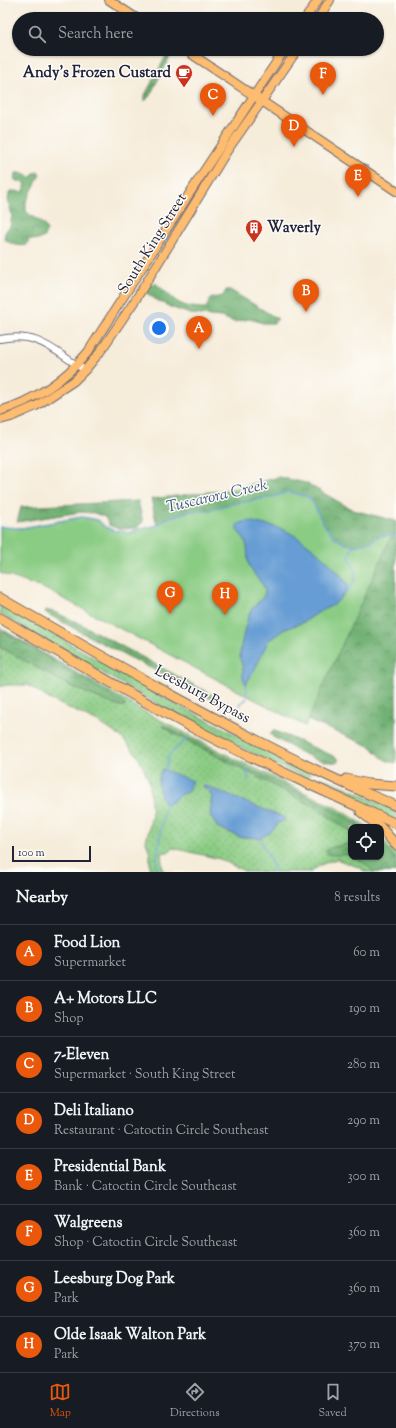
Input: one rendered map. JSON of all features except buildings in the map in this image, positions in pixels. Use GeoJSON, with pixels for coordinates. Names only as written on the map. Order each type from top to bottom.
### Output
{"type":"FeatureCollection","features":[{"type":"Feature","properties":{"kind":"highway","name":"Leesburg Bypass"},"geometry":{"type":"LineString","coordinates":[[0,598],[168,693],[317,771],[396,806]]}},
{"type":"Feature","properties":{"kind":"highway"},"geometry":{"type":"LineString","coordinates":[[0,618],[97,675],[196,729],[258,760],[396,824]]}},
{"type":"Feature","properties":{"kind":"highway"},"geometry":{"type":"LineString","coordinates":[[317,771],[353,781],[396,786]]}},
{"type":"Feature","properties":{"kind":"highway"},"geometry":{"type":"LineString","coordinates":[[343,800],[364,814],[375,824]]}},
{"type":"Feature","properties":{"kind":"highway"},"geometry":{"type":"LineString","coordinates":[[384,832],[396,845]]}},
{"type":"Feature","properties":{"kind":"main road"},"geometry":{"type":"LineString","coordinates":[[109,0],[127,12]]}},
{"type":"Feature","properties":{"kind":"main road"},"geometry":{"type":"LineString","coordinates":[[310,12],[318,0]]}},
{"type":"Feature","properties":{"kind":"main road"},"geometry":{"type":"LineString","coordinates":[[322,12],[330,0]]}},
{"type":"Feature","properties":{"kind":"main road"},"geometry":{"type":"LineString","coordinates":[[194,56],[396,191]]}},
{"type":"Feature","properties":{"kind":"main road","name":"South King Street"},"geometry":{"type":"LineString","coordinates":[[0,411],[17,405],[45,390],[68,374],[77,365],[102,332],[204,170],[280,56]]}},
{"type":"Feature","properties":{"kind":"main road","name":"South King Street"},"geometry":{"type":"LineString","coordinates":[[0,420],[36,406],[74,381],[100,352],[136,299],[227,151],[293,56]]}},
{"type":"Feature","properties":{"kind":"street"},"geometry":{"type":"LineString","coordinates":[[0,339],[10,337],[33,338],[47,344],[85,370]]}},
{"type":"Feature","properties":{"kind":"green space"},"geometry":{"type":"Polygon","coordinates":[[[166,56],[170,56],[149,97],[145,101],[145,95],[166,56]]]}},
{"type":"Feature","properties":{"kind":"green space"},"geometry":{"type":"Polygon","coordinates":[[[39,172],[40,175],[26,202],[26,211],[43,224],[47,230],[44,237],[39,240],[29,239],[27,245],[15,245],[4,239],[6,231],[10,227],[12,215],[8,201],[9,193],[14,191],[24,192],[25,184],[14,179],[16,173],[22,173],[31,178],[34,173],[39,172]]]}},
{"type":"Feature","properties":{"kind":"green space"},"geometry":{"type":"Polygon","coordinates":[[[155,283],[177,302],[196,308],[206,308],[211,298],[223,296],[226,290],[230,290],[278,319],[274,323],[263,323],[249,319],[234,322],[221,317],[190,314],[170,307],[145,292],[149,286],[155,283]]]}},
{"type":"Feature","properties":{"kind":"green space"},"geometry":{"type":"Polygon","coordinates":[[[279,477],[306,483],[353,510],[396,521],[396,763],[382,758],[372,747],[293,714],[158,530],[151,499],[233,489],[279,477]]]}},
{"type":"Feature","properties":{"kind":"green space"},"geometry":{"type":"Polygon","coordinates":[[[288,492],[308,497],[313,503],[323,523],[335,538],[346,544],[358,545],[370,542],[378,537],[392,535],[305,726],[45,589],[0,573],[0,527],[22,528],[82,517],[98,520],[105,527],[116,531],[132,532],[140,528],[160,524],[165,519],[191,511],[211,510],[227,505],[273,497],[288,492]]]}},
{"type":"Feature","properties":{"kind":"green space"},"geometry":{"type":"Polygon","coordinates":[[[138,501],[143,522],[136,528],[119,529],[109,525],[105,517],[94,513],[80,512],[17,522],[21,507],[138,501]]]}},
{"type":"Feature","properties":{"kind":"green space"},"geometry":{"type":"Polygon","coordinates":[[[0,604],[172,702],[310,772],[309,776],[307,778],[263,759],[168,710],[0,614],[0,604]]]}},
{"type":"Feature","properties":{"kind":"green space"},"geometry":{"type":"Polygon","coordinates":[[[45,610],[54,612],[77,622],[231,705],[217,702],[90,637],[46,613],[45,610]]]}},
{"type":"Feature","properties":{"kind":"green space"},"geometry":{"type":"Polygon","coordinates":[[[0,628],[145,712],[223,753],[339,809],[363,824],[348,824],[348,860],[384,860],[384,841],[396,854],[396,872],[364,872],[361,868],[336,859],[320,865],[311,872],[246,872],[220,859],[173,848],[168,852],[161,853],[163,872],[150,872],[150,854],[146,841],[152,815],[149,780],[137,755],[121,737],[100,723],[49,699],[28,685],[6,685],[0,687],[0,628]]]}},
{"type":"Feature","properties":{"kind":"green space"},"geometry":{"type":"Polygon","coordinates":[[[0,631],[5,632],[122,702],[126,706],[117,706],[70,686],[0,647],[0,631]]]}},
{"type":"Feature","properties":{"kind":"green space"},"geometry":{"type":"Polygon","coordinates":[[[162,725],[255,772],[321,803],[359,824],[348,824],[348,830],[315,807],[174,734],[162,725]]]}},
{"type":"Feature","properties":{"kind":"green space"},"geometry":{"type":"Polygon","coordinates":[[[273,730],[338,758],[338,762],[322,761],[304,754],[273,737],[270,734],[273,730]]]}},
{"type":"Feature","properties":{"kind":"green space"},"geometry":{"type":"Polygon","coordinates":[[[317,778],[344,786],[396,811],[396,821],[337,794],[317,783],[317,778]]]}},
{"type":"Feature","properties":{"kind":"green space"},"geometry":{"type":"Polygon","coordinates":[[[348,844],[348,855],[328,854],[325,851],[329,848],[348,844]]]}},
{"type":"Feature","properties":{"kind":"green space"},"geometry":{"type":"Polygon","coordinates":[[[384,845],[396,860],[396,872],[373,872],[360,860],[384,860],[384,845]]]}},
{"type":"Feature","properties":{"kind":"water"},"geometry":{"type":"Polygon","coordinates":[[[249,521],[279,528],[298,537],[335,568],[348,585],[346,592],[335,604],[304,622],[283,630],[268,641],[246,684],[243,679],[243,668],[240,659],[242,641],[251,610],[265,593],[262,584],[250,567],[246,543],[236,527],[249,521]]]}},
{"type":"Feature","properties":{"kind":"water"},"geometry":{"type":"Polygon","coordinates":[[[162,769],[193,781],[187,793],[181,794],[172,802],[165,804],[161,796],[158,782],[162,769]]]}},
{"type":"Feature","properties":{"kind":"water"},"geometry":{"type":"Polygon","coordinates":[[[203,785],[285,818],[284,821],[278,824],[271,832],[260,838],[240,837],[217,827],[210,815],[212,795],[204,788],[203,785]]]}},
{"type":"Feature","properties":{"kind":"waterway","name":"Tuscarora Creek"},"geometry":{"type":"LineString","coordinates":[[0,527],[22,528],[82,517],[98,520],[105,527],[116,531],[132,532],[140,528],[160,524],[165,519],[191,511],[211,510],[227,505],[273,497],[288,492],[308,497],[313,503],[323,523],[335,538],[346,544],[358,545],[370,542],[378,537],[392,535],[396,536]]}},
{"type":"Feature","properties":{"kind":"waterway"},"geometry":{"type":"LineString","coordinates":[[346,592],[355,580],[354,567],[349,557],[352,548],[355,546]]}},
{"type":"Feature","properties":{"kind":"waterway"},"geometry":{"type":"LineString","coordinates":[[240,705],[246,700],[246,684]]}},
{"type":"Feature","properties":{"kind":"waterway"},"geometry":{"type":"LineString","coordinates":[[165,772],[169,755],[188,738]]}},
{"type":"Feature","properties":{"kind":"waterway"},"geometry":{"type":"LineString","coordinates":[[248,769],[248,780]]}},
{"type":"Feature","properties":{"kind":"waterway"},"geometry":{"type":"LineString","coordinates":[[157,869],[157,857],[165,803]]}},
{"type":"Feature","properties":{"kind":"waterway"},"geometry":{"type":"LineString","coordinates":[[260,838],[276,872]]}},
{"type":"Feature","properties":{"kind":"place","name":"Andy's Frozen Custard"},"geometry":{"type":"Point","coordinates":[184,88]}},
{"type":"Feature","properties":{"kind":"place","name":"Walgreens"},"geometry":{"type":"Point","coordinates":[323,95]}},
{"type":"Feature","properties":{"kind":"place","name":"7-Eleven"},"geometry":{"type":"Point","coordinates":[213,116]}},
{"type":"Feature","properties":{"kind":"place","name":"Deli Italiano"},"geometry":{"type":"Point","coordinates":[294,147]}},
{"type":"Feature","properties":{"kind":"place","name":"Presidential Bank"},"geometry":{"type":"Point","coordinates":[358,197]}},
{"type":"Feature","properties":{"kind":"place","name":"Waverly"},"geometry":{"type":"Point","coordinates":[254,243]}},
{"type":"Feature","properties":{"kind":"place","name":"A+ Motors LLC"},"geometry":{"type":"Point","coordinates":[306,312]}},
{"type":"Feature","properties":{"kind":"place","name":"Food Lion"},"geometry":{"type":"Point","coordinates":[199,349]}},
{"type":"Feature","properties":{"kind":"place","name":"Leesburg Dog Park"},"geometry":{"type":"Point","coordinates":[170,614]}},
{"type":"Feature","properties":{"kind":"place","name":"Olde Isaak Walton Park"},"geometry":{"type":"Point","coordinates":[225,615]}}]}
